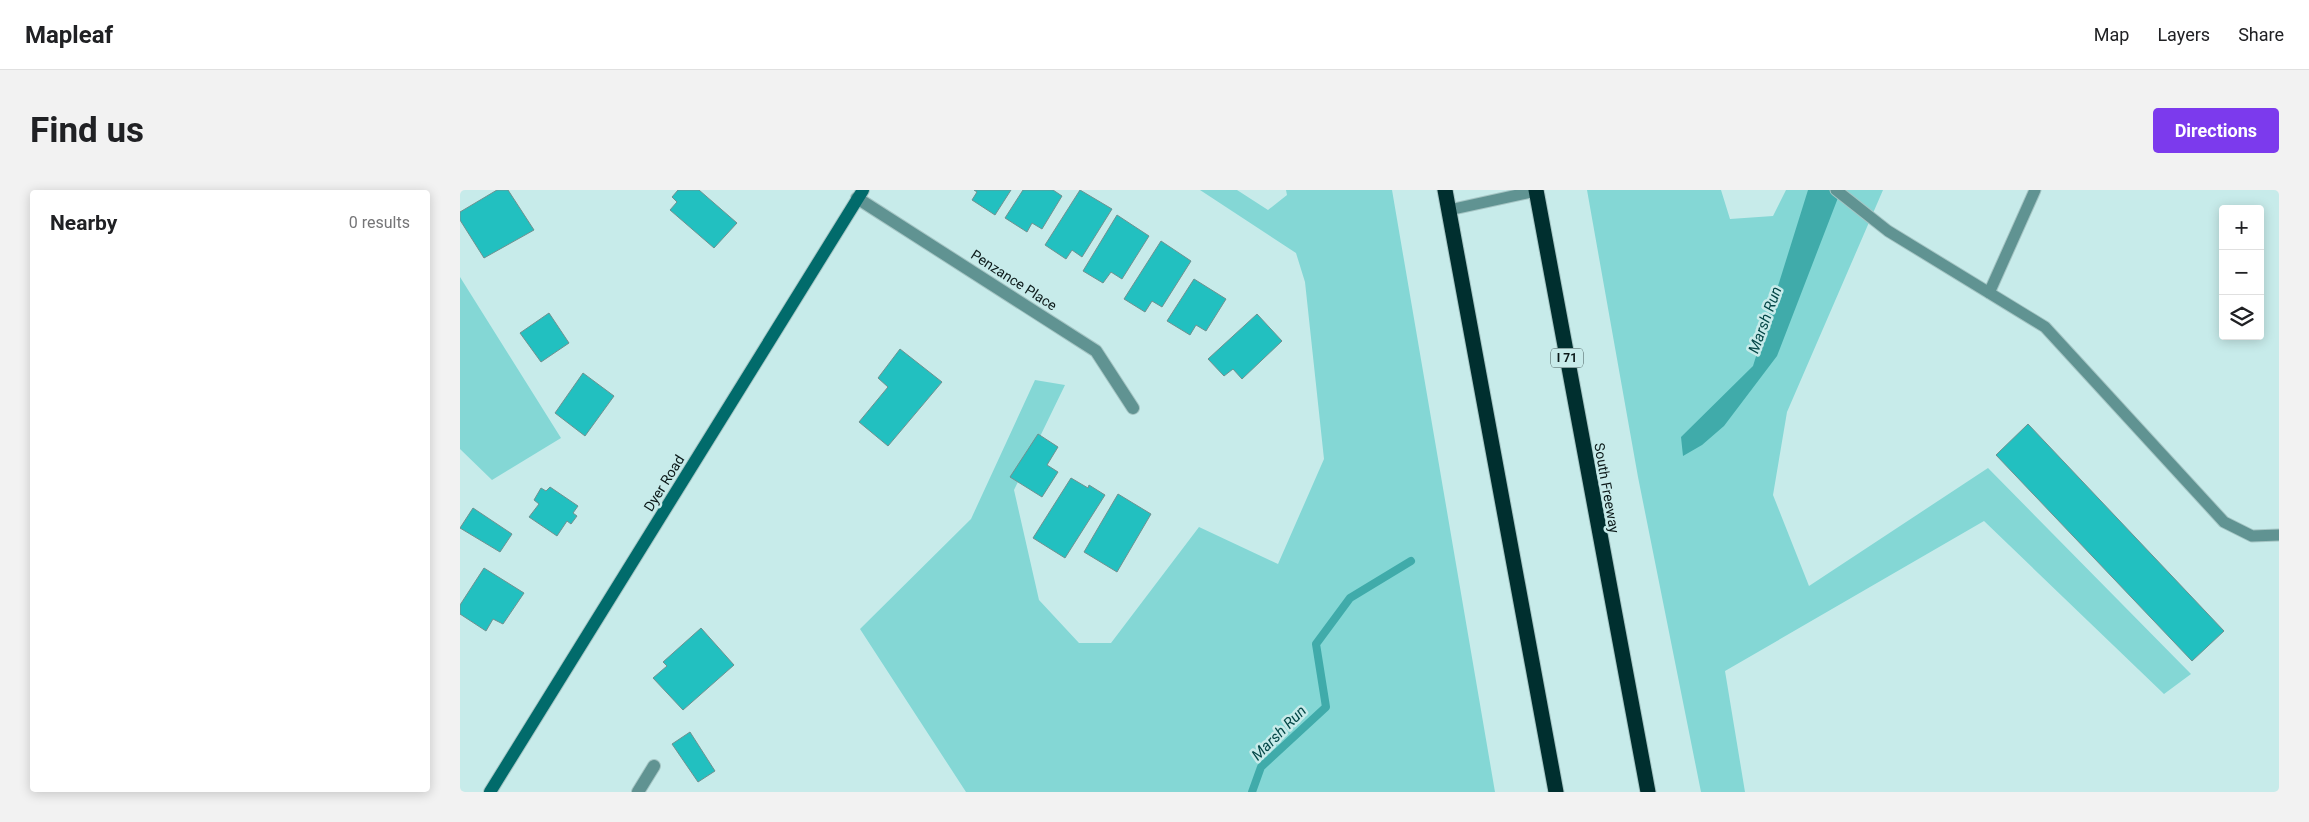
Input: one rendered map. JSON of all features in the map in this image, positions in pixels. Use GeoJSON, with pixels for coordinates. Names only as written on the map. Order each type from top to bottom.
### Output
{"type":"FeatureCollection","features":[{"type":"Feature","properties":{"kind":"highway"},"geometry":{"type":"LineString","coordinates":[[1445,190],[1556,792]]}},
{"type":"Feature","properties":{"kind":"highway","name":"South Freeway"},"geometry":{"type":"LineString","coordinates":[[1536,190],[1648,792]]}},
{"type":"Feature","properties":{"kind":"street","name":"Penzance Place"},"geometry":{"type":"LineString","coordinates":[[860,194],[1096,351],[1133,408]]}},
{"type":"Feature","properties":{"kind":"street","name":"Dyer Road"},"geometry":{"type":"LineString","coordinates":[[490,792],[860,194]]}},
{"type":"Feature","properties":{"kind":"street"},"geometry":{"type":"LineString","coordinates":[[638,792],[654,766]]}},
{"type":"Feature","properties":{"kind":"lane"},"geometry":{"type":"LineString","coordinates":[[1449,210],[1536,190]]}},
{"type":"Feature","properties":{"kind":"lane"},"geometry":{"type":"LineString","coordinates":[[1836,190],[1888,232],[2045,327],[2224,522],[2252,536],[2279,535]]}},
{"type":"Feature","properties":{"kind":"lane"},"geometry":{"type":"LineString","coordinates":[[1989,293],[2035,190]]}},
{"type":"Feature","properties":{"kind":"shaded area"},"geometry":{"type":"Polygon","coordinates":[[[1200,190],[1237,190],[1268,210],[1287,195],[1286,190],[1392,190],[1495,792],[966,792],[860,629],[971,519],[1035,380],[1065,385],[1014,490],[1039,600],[1079,643],[1111,643],[1199,527],[1278,564],[1324,459],[1305,282],[1296,253],[1200,190]]]}},
{"type":"Feature","properties":{"kind":"shaded area"},"geometry":{"type":"Polygon","coordinates":[[[1587,190],[1721,190],[1730,219],[1773,216],[1786,190],[1883,190],[1787,412],[1773,495],[1809,586],[1988,468],[2191,674],[2164,694],[1984,521],[1725,671],[1745,792],[1701,792],[1638,477],[1587,190]]]}},
{"type":"Feature","properties":{"kind":"shaded area"},"geometry":{"type":"Polygon","coordinates":[[[1808,190],[1841,190],[1777,356],[1724,426],[1702,445],[1683,456],[1681,437],[1753,366],[1808,190]]]}},
{"type":"Feature","properties":{"kind":"shaded area"},"geometry":{"type":"Polygon","coordinates":[[[460,277],[561,438],[492,480],[460,449],[460,277]]]}},
{"type":"Feature","properties":{"kind":"building"},"geometry":{"type":"Polygon","coordinates":[[[497,190],[508,190],[534,230],[484,258],[460,220],[460,212],[497,190]]]}},
{"type":"Feature","properties":{"kind":"building"},"geometry":{"type":"Polygon","coordinates":[[[678,190],[699,190],[737,223],[714,248],[670,210],[677,202],[672,197],[678,190]]]}},
{"type":"Feature","properties":{"kind":"building"},"geometry":{"type":"Polygon","coordinates":[[[974,190],[1011,190],[995,215],[972,200],[977,192],[974,190]]]}},
{"type":"Feature","properties":{"kind":"building"},"geometry":{"type":"Polygon","coordinates":[[[1023,190],[1053,190],[1062,196],[1042,229],[1032,223],[1027,232],[1005,218],[1023,190]]]}},
{"type":"Feature","properties":{"kind":"building"},"geometry":{"type":"Polygon","coordinates":[[[1080,190],[1112,209],[1082,257],[1072,250],[1066,259],[1045,245],[1080,190]]]}},
{"type":"Feature","properties":{"kind":"building"},"geometry":{"type":"Polygon","coordinates":[[[1117,215],[1149,236],[1122,279],[1111,272],[1103,283],[1083,271],[1117,215]]]}},
{"type":"Feature","properties":{"kind":"building"},"geometry":{"type":"Polygon","coordinates":[[[1161,241],[1191,261],[1162,307],[1152,301],[1145,312],[1124,299],[1161,241]]]}},
{"type":"Feature","properties":{"kind":"building"},"geometry":{"type":"Polygon","coordinates":[[[1194,279],[1226,299],[1206,331],[1196,325],[1190,335],[1167,321],[1194,279]]]}},
{"type":"Feature","properties":{"kind":"building"},"geometry":{"type":"Polygon","coordinates":[[[549,313],[569,343],[541,362],[520,333],[549,313]]]}},
{"type":"Feature","properties":{"kind":"building"},"geometry":{"type":"Polygon","coordinates":[[[1257,314],[1282,341],[1242,379],[1233,369],[1224,376],[1208,359],[1257,314]]]}},
{"type":"Feature","properties":{"kind":"building"},"geometry":{"type":"Polygon","coordinates":[[[900,349],[942,382],[888,446],[859,422],[888,387],[878,378],[900,349]]]}},
{"type":"Feature","properties":{"kind":"building"},"geometry":{"type":"Polygon","coordinates":[[[583,373],[614,396],[585,436],[555,413],[583,373]]]}},
{"type":"Feature","properties":{"kind":"building"},"geometry":{"type":"Polygon","coordinates":[[[2028,424],[2224,631],[2192,661],[1996,455],[2028,424]]]}},
{"type":"Feature","properties":{"kind":"building"},"geometry":{"type":"Polygon","coordinates":[[[1038,434],[1058,447],[1047,465],[1058,472],[1042,497],[1010,477],[1038,434]]]}},
{"type":"Feature","properties":{"kind":"building"},"geometry":{"type":"Polygon","coordinates":[[[1071,478],[1088,488],[1089,485],[1105,495],[1065,558],[1033,538],[1071,478]]]}},
{"type":"Feature","properties":{"kind":"building"},"geometry":{"type":"Polygon","coordinates":[[[550,487],[578,506],[573,513],[577,516],[571,524],[567,521],[557,536],[529,517],[539,504],[534,500],[541,488],[546,491],[550,487]]]}},
{"type":"Feature","properties":{"kind":"building"},"geometry":{"type":"Polygon","coordinates":[[[1118,494],[1151,514],[1117,572],[1084,552],[1118,494]]]}},
{"type":"Feature","properties":{"kind":"building"},"geometry":{"type":"Polygon","coordinates":[[[473,508],[512,534],[500,552],[460,528],[473,508]]]}},
{"type":"Feature","properties":{"kind":"building"},"geometry":{"type":"Polygon","coordinates":[[[484,568],[524,593],[503,624],[493,619],[486,631],[460,614],[460,605],[484,568]]]}},
{"type":"Feature","properties":{"kind":"building"},"geometry":{"type":"Polygon","coordinates":[[[701,628],[734,665],[683,710],[653,678],[667,666],[663,662],[701,628]]]}},
{"type":"Feature","properties":{"kind":"building"},"geometry":{"type":"Polygon","coordinates":[[[690,732],[715,771],[698,782],[672,744],[690,732]]]}},
{"type":"Feature","properties":{"kind":"waterway","name":"Marsh Run"},"geometry":{"type":"LineString","coordinates":[[1252,792],[1261,767],[1326,707],[1316,644],[1350,598],[1411,561]]}}]}
